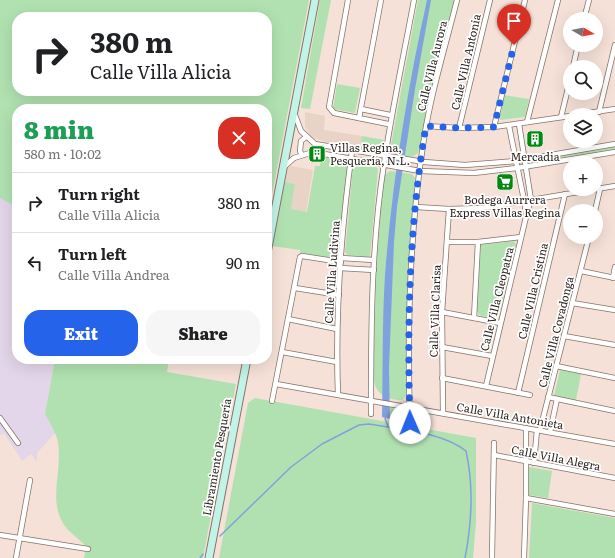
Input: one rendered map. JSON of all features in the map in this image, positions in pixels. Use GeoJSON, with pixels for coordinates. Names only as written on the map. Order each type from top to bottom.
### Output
{"type":"FeatureCollection","features":[{"type":"Feature","properties":{"kind":"main road"},"geometry":{"type":"LineString","coordinates":[[272,226],[315,0]]}},
{"type":"Feature","properties":{"kind":"main road","name":"Libramiento Pesquería"},"geometry":{"type":"LineString","coordinates":[[209,558],[246,364]]}},
{"type":"Feature","properties":{"kind":"street"},"geometry":{"type":"LineString","coordinates":[[348,0],[329,104],[330,109],[334,113],[359,118],[391,119]]}},
{"type":"Feature","properties":{"kind":"street"},"geometry":{"type":"LineString","coordinates":[[359,118],[381,0]]}},
{"type":"Feature","properties":{"kind":"street"},"geometry":{"type":"LineString","coordinates":[[371,414],[374,260],[384,160],[414,0]]}},
{"type":"Feature","properties":{"kind":"street","name":"Calle Villa Aurora"},"geometry":{"type":"LineString","coordinates":[[410,423],[408,407],[408,334],[412,259],[420,166],[426,126],[457,0]]}},
{"type":"Feature","properties":{"kind":"street","name":"Calle Villa Antonia"},"geometry":{"type":"LineString","coordinates":[[459,128],[490,0]]}},
{"type":"Feature","properties":{"kind":"street"},"geometry":{"type":"LineString","coordinates":[[494,127],[525,0]]}},
{"type":"Feature","properties":{"kind":"street"},"geometry":{"type":"LineString","coordinates":[[527,122],[558,0]]}},
{"type":"Feature","properties":{"kind":"street"},"geometry":{"type":"LineString","coordinates":[[586,12],[589,0]]}},
{"type":"Feature","properties":{"kind":"street"},"geometry":{"type":"LineString","coordinates":[[599,108],[615,45]]}},
{"type":"Feature","properties":{"kind":"street"},"geometry":{"type":"LineString","coordinates":[[426,126],[459,128],[494,127],[509,126],[561,117],[565,100]]}},
{"type":"Feature","properties":{"kind":"street"},"geometry":{"type":"LineString","coordinates":[[295,109],[296,121],[300,130],[314,144],[352,151],[384,160],[393,166],[408,169],[420,166],[516,160],[615,144]]}},
{"type":"Feature","properties":{"kind":"street"},"geometry":{"type":"LineString","coordinates":[[361,109],[391,119]]}},
{"type":"Feature","properties":{"kind":"street"},"geometry":{"type":"LineString","coordinates":[[603,111],[615,109]]}},
{"type":"Feature","properties":{"kind":"street","name":"Calle Villa Cleopatra"},"geometry":{"type":"LineString","coordinates":[[486,386],[530,200],[519,124]]}},
{"type":"Feature","properties":{"kind":"street","name":"Calle Villa Cleopatra"},"geometry":{"type":"LineString","coordinates":[[509,126],[526,217]]}},
{"type":"Feature","properties":{"kind":"street"},"geometry":{"type":"LineString","coordinates":[[289,136],[296,129],[300,130]]}},
{"type":"Feature","properties":{"kind":"street"},"geometry":{"type":"LineString","coordinates":[[305,154],[300,151],[301,141],[308,139]]}},
{"type":"Feature","properties":{"kind":"street"},"geometry":{"type":"LineString","coordinates":[[305,154],[311,151],[313,147],[308,139]]}},
{"type":"Feature","properties":{"kind":"street"},"geometry":{"type":"LineString","coordinates":[[287,148],[288,157],[294,158]]}},
{"type":"Feature","properties":{"kind":"street","name":"Calle Villa Ludivina"},"geometry":{"type":"LineString","coordinates":[[338,395],[337,328],[340,268],[352,151]]}},
{"type":"Feature","properties":{"kind":"street"},"geometry":{"type":"LineString","coordinates":[[283,168],[294,158],[313,152],[351,159],[384,160],[395,158],[410,160],[420,166],[474,173],[525,167],[615,152]]}},
{"type":"Feature","properties":{"kind":"street"},"geometry":{"type":"LineString","coordinates":[[603,188],[615,186]]}},
{"type":"Feature","properties":{"kind":"street"},"geometry":{"type":"LineString","coordinates":[[416,207],[449,209],[483,208],[563,194]]}},
{"type":"Feature","properties":{"kind":"street","name":"Calle Villa Cristina"},"geometry":{"type":"LineString","coordinates":[[518,392],[564,196]]}},
{"type":"Feature","properties":{"kind":"street","name":"Calle Villa Clarisa"},"geometry":{"type":"LineString","coordinates":[[443,413],[442,312],[449,209]]}},
{"type":"Feature","properties":{"kind":"street"},"geometry":{"type":"LineString","coordinates":[[447,242],[478,242],[521,237]]}},
{"type":"Feature","properties":{"kind":"street"},"geometry":{"type":"LineString","coordinates":[[474,318],[478,242]]}},
{"type":"Feature","properties":{"kind":"street","name":"Calle Villa Covadonga"},"geometry":{"type":"LineString","coordinates":[[534,463],[538,430],[548,397],[587,244]]}},
{"type":"Feature","properties":{"kind":"street"},"geometry":{"type":"LineString","coordinates":[[272,401],[300,256],[341,260],[374,260]]}},
{"type":"Feature","properties":{"kind":"street"},"geometry":{"type":"LineString","coordinates":[[581,271],[614,278],[615,267]]}},
{"type":"Feature","properties":{"kind":"street"},"geometry":{"type":"LineString","coordinates":[[340,268],[374,270]]}},
{"type":"Feature","properties":{"kind":"street"},"geometry":{"type":"LineString","coordinates":[[295,288],[339,295]]}},
{"type":"Feature","properties":{"kind":"street"},"geometry":{"type":"LineString","coordinates":[[572,302],[615,310]]}},
{"type":"Feature","properties":{"kind":"street"},"geometry":{"type":"LineString","coordinates":[[442,312],[500,323]]}},
{"type":"Feature","properties":{"kind":"street"},"geometry":{"type":"LineString","coordinates":[[288,319],[337,328]]}},
{"type":"Feature","properties":{"kind":"street"},"geometry":{"type":"LineString","coordinates":[[564,336],[615,345]]}},
{"type":"Feature","properties":{"kind":"street"},"geometry":{"type":"LineString","coordinates":[[442,347],[492,356]]}},
{"type":"Feature","properties":{"kind":"street"},"geometry":{"type":"LineString","coordinates":[[282,352],[337,362]]}},
{"type":"Feature","properties":{"kind":"street"},"geometry":{"type":"LineString","coordinates":[[556,366],[615,378]]}},
{"type":"Feature","properties":{"kind":"street"},"geometry":{"type":"LineString","coordinates":[[442,378],[530,395]]}},
{"type":"Feature","properties":{"kind":"street"},"geometry":{"type":"LineString","coordinates":[[276,384],[372,401]]}},
{"type":"Feature","properties":{"kind":"street"},"geometry":{"type":"LineString","coordinates":[[548,397],[615,411]]}},
{"type":"Feature","properties":{"kind":"street","name":"Calle Villa Covadonga"},"geometry":{"type":"LineString","coordinates":[[550,432],[557,399]]}},
{"type":"Feature","properties":{"kind":"street","name":"Calle Villa Antonieta"},"geometry":{"type":"LineString","coordinates":[[372,401],[615,444]]}},
{"type":"Feature","properties":{"kind":"street"},"geometry":{"type":"LineString","coordinates":[[0,418],[18,443]]}},
{"type":"Feature","properties":{"kind":"street"},"geometry":{"type":"LineString","coordinates":[[524,558],[526,428]]}},
{"type":"Feature","properties":{"kind":"street"},"geometry":{"type":"LineString","coordinates":[[492,558],[494,443]]}},
{"type":"Feature","properties":{"kind":"street","name":"Calle Villa Alegra"},"geometry":{"type":"LineString","coordinates":[[494,455],[615,478]]}},
{"type":"Feature","properties":{"kind":"street"},"geometry":{"type":"LineString","coordinates":[[16,558],[30,480]]}},
{"type":"Feature","properties":{"kind":"street"},"geometry":{"type":"LineString","coordinates":[[526,498],[615,514]]}},
{"type":"Feature","properties":{"kind":"street"},"geometry":{"type":"LineString","coordinates":[[0,535],[88,549]]}},
{"type":"Feature","properties":{"kind":"shaded area"},"geometry":{"type":"Polygon","coordinates":[[[0,61],[12,82],[12,96],[17,96],[17,104],[12,104],[12,364],[54,364],[45,414],[56,432],[37,453],[37,462],[31,454],[22,461],[4,433],[0,435],[0,61]]]}},
{"type":"Feature","properties":{"kind":"shaded area"},"geometry":{"type":"Polygon","coordinates":[[[305,112],[325,116],[324,130],[362,136],[360,149],[326,142],[311,137],[305,126],[305,112]]]}},
{"type":"Feature","properties":{"kind":"shaded area"},"geometry":{"type":"Polygon","coordinates":[[[291,166],[313,170],[306,212],[291,209],[295,184],[285,182],[288,168],[291,166]]]}},
{"type":"Feature","properties":{"kind":"green space"},"geometry":{"type":"Polygon","coordinates":[[[0,0],[309,0],[272,195],[272,104],[12,104],[12,204],[0,198],[0,0]]]}},
{"type":"Feature","properties":{"kind":"green space"},"geometry":{"type":"Polygon","coordinates":[[[320,0],[331,0],[310,109],[301,108],[320,0]]]}},
{"type":"Feature","properties":{"kind":"green space"},"geometry":{"type":"Polygon","coordinates":[[[418,0],[454,0],[418,153],[412,157],[394,154],[390,150],[418,0]]]}},
{"type":"Feature","properties":{"kind":"green space"},"geometry":{"type":"Polygon","coordinates":[[[337,84],[360,88],[355,113],[333,109],[337,84]]]}},
{"type":"Feature","properties":{"kind":"green space"},"geometry":{"type":"Polygon","coordinates":[[[504,95],[529,99],[525,117],[500,120],[504,95]]]}},
{"type":"Feature","properties":{"kind":"green space"},"geometry":{"type":"Polygon","coordinates":[[[362,136],[384,140],[382,150],[360,148],[362,136]]]}},
{"type":"Feature","properties":{"kind":"green space"},"geometry":{"type":"Polygon","coordinates":[[[615,146],[615,149],[563,156],[563,157],[533,162],[533,160],[615,146]]]}},
{"type":"Feature","properties":{"kind":"green space"},"geometry":{"type":"Polygon","coordinates":[[[321,157],[344,161],[347,164],[339,256],[335,258],[300,253],[300,250],[272,246],[285,182],[295,184],[291,209],[307,212],[315,166],[320,166],[321,157]]]}},
{"type":"Feature","properties":{"kind":"green space"},"geometry":{"type":"Polygon","coordinates":[[[356,164],[376,167],[378,169],[370,257],[348,255],[345,252],[353,166],[356,164]]]}},
{"type":"Feature","properties":{"kind":"green space"},"geometry":{"type":"Polygon","coordinates":[[[390,171],[412,174],[415,178],[407,290],[406,396],[402,400],[384,396],[377,389],[374,380],[375,303],[379,226],[385,175],[390,171]]]}},
{"type":"Feature","properties":{"kind":"green space"},"geometry":{"type":"Polygon","coordinates":[[[514,241],[516,245],[499,315],[496,318],[482,316],[478,314],[477,311],[481,245],[514,241]]]}},
{"type":"Feature","properties":{"kind":"green space"},"geometry":{"type":"Polygon","coordinates":[[[54,364],[168,364],[167,372],[236,384],[203,558],[84,558],[86,546],[67,529],[57,509],[56,487],[59,464],[58,442],[45,414],[54,364]]]}},
{"type":"Feature","properties":{"kind":"green space"},"geometry":{"type":"Polygon","coordinates":[[[560,370],[581,374],[576,400],[554,396],[560,370]]]}},
{"type":"Feature","properties":{"kind":"green space"},"geometry":{"type":"Polygon","coordinates":[[[255,398],[476,438],[476,522],[473,558],[219,558],[248,403],[255,398]]]}},
{"type":"Feature","properties":{"kind":"green space"},"geometry":{"type":"Polygon","coordinates":[[[390,408],[404,411],[403,421],[390,420],[390,408]]]}},
{"type":"Feature","properties":{"kind":"green space"},"geometry":{"type":"Polygon","coordinates":[[[529,467],[552,471],[548,498],[529,495],[529,467]]]}},
{"type":"Feature","properties":{"kind":"green space"},"geometry":{"type":"Polygon","coordinates":[[[532,503],[615,518],[615,558],[529,558],[532,503]]]}},
{"type":"Feature","properties":{"kind":"water"},"geometry":{"type":"Polygon","coordinates":[[[427,0],[431,0],[415,89],[397,207],[394,242],[389,368],[390,419],[382,417],[383,310],[388,240],[401,137],[427,0]]]}},
{"type":"Feature","properties":{"kind":"waterway"},"geometry":{"type":"LineString","coordinates":[[385,418],[388,427],[439,437],[466,451],[469,464],[471,518],[465,558]]}},
{"type":"Feature","properties":{"kind":"waterway"},"geometry":{"type":"LineString","coordinates":[[220,536],[291,467],[322,444],[359,425],[369,424],[388,427]]}},
{"type":"Feature","properties":{"kind":"waterway"},"geometry":{"type":"LineString","coordinates":[[200,558],[203,554]]}},
{"type":"Feature","properties":{"kind":"place","name":"Mercadia"},"geometry":{"type":"Point","coordinates":[535,139]}},
{"type":"Feature","properties":{"kind":"place","name":"Villas Regina, Pesquería, N.L."},"geometry":{"type":"Point","coordinates":[317,154]}},
{"type":"Feature","properties":{"kind":"place","name":"Bodega Aurrera Express Villas Regina"},"geometry":{"type":"Point","coordinates":[505,182]}},
{"type":"Feature","properties":{"kind":"route"},"geometry":{"type":"LineString","coordinates":[[410,423],[408,334],[412,259],[420,171],[426,126],[445,128],[494,127],[514,45]]}}]}
